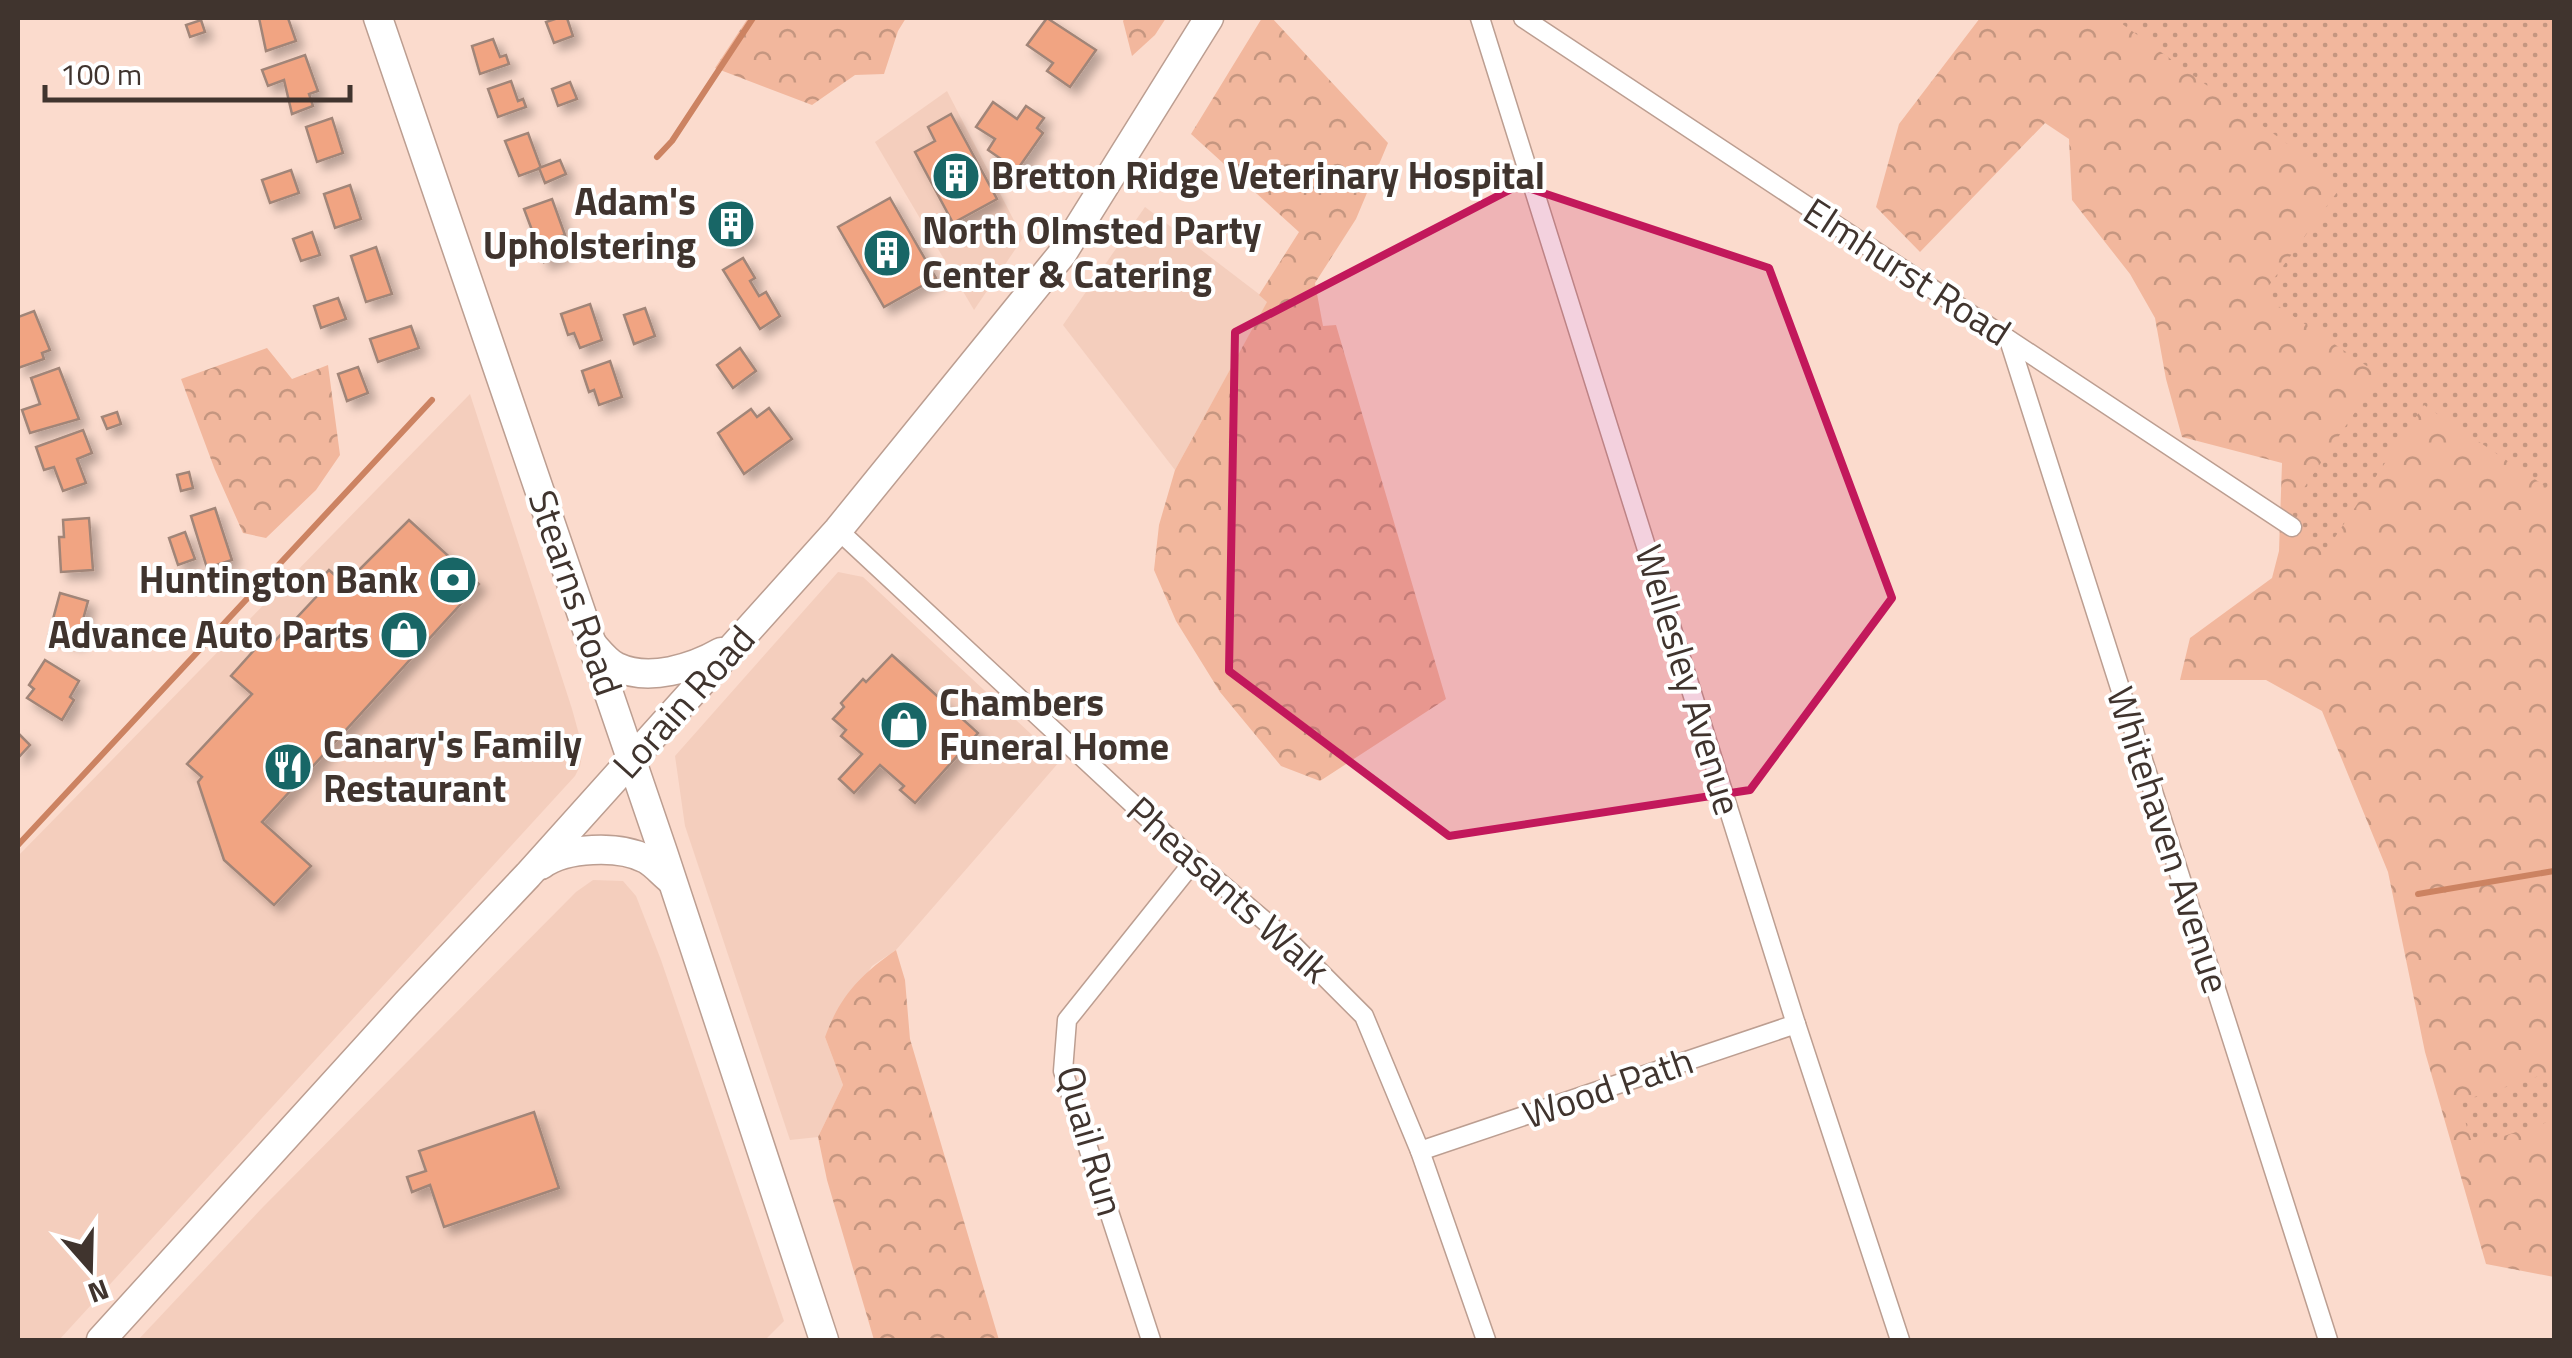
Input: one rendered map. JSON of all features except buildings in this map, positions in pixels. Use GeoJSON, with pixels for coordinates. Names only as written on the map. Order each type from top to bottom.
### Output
{"type":"FeatureCollection","features":[{"type":"Feature","properties":{"kind":"main road","name":"Stearns Road"},"geometry":{"type":"LineString","coordinates":[[378,18],[632,760],[824,1340]]}},
{"type":"Feature","properties":{"kind":"main road","name":"Lorain Road"},"geometry":{"type":"LineString","coordinates":[[101,1340],[838,530],[1062,254],[1208,18]]}},
{"type":"Feature","properties":{"kind":"main road"},"geometry":{"type":"LineString","coordinates":[[593,646],[613,666],[631,672],[666,672],[702,663],[736,644]]}},
{"type":"Feature","properties":{"kind":"main road"},"geometry":{"type":"LineString","coordinates":[[528,875],[551,858],[581,850],[611,851],[645,858],[673,882]]}},
{"type":"Feature","properties":{"kind":"street","name":"Wellesley Avenue"},"geometry":{"type":"LineString","coordinates":[[1480,18],[1796,1024],[1900,1340]]}},
{"type":"Feature","properties":{"kind":"street","name":"Elmhurst Road"},"geometry":{"type":"LineString","coordinates":[[1523,18],[2292,527]]}},
{"type":"Feature","properties":{"kind":"street","name":"Whitehaven Avenue"},"geometry":{"type":"LineString","coordinates":[[2009,340],[2328,1340]]}},
{"type":"Feature","properties":{"kind":"street","name":"Pheasants Walk"},"geometry":{"type":"LineString","coordinates":[[838,530],[1194,861],[1292,944],[1364,1016],[1420,1151],[1486,1340]]}},
{"type":"Feature","properties":{"kind":"street","name":"Quail Run"},"geometry":{"type":"LineString","coordinates":[[1151,1340],[1063,1071],[1067,1020],[1194,861]]}},
{"type":"Feature","properties":{"kind":"street","name":"Wood Path"},"geometry":{"type":"LineString","coordinates":[[1420,1151],[1796,1024]]}},
{"type":"Feature","properties":{"kind":"highlighted area"},"geometry":{"type":"Polygon","coordinates":[[[1519,185],[1769,268],[1892,598],[1750,790],[1449,836],[1229,671],[1235,332],[1519,185]]]}},
{"type":"Feature","properties":{"kind":"shaded area"},"geometry":{"type":"Polygon","coordinates":[[[947,91],[1023,238],[974,310],[875,142],[947,91]]]}},
{"type":"Feature","properties":{"kind":"shaded area"},"geometry":{"type":"Polygon","coordinates":[[[1145,207],[1268,301],[1175,470],[1063,325],[1145,207]]]}},
{"type":"Feature","properties":{"kind":"shaded area"},"geometry":{"type":"Polygon","coordinates":[[[470,394],[572,709],[583,749],[580,766],[575,776],[59,1340],[18,1340],[18,856],[470,394]]]}},
{"type":"Feature","properties":{"kind":"shaded area"},"geometry":{"type":"Polygon","coordinates":[[[838,572],[863,577],[1060,761],[896,950],[872,966],[825,1037],[843,1085],[818,1137],[790,1140],[685,826],[675,756],[838,572]]]}},
{"type":"Feature","properties":{"kind":"shaded area"},"geometry":{"type":"Polygon","coordinates":[[[593,880],[623,881],[636,896],[784,1321],[765,1340],[138,1340],[263,1207],[576,892],[593,880]]]}},
{"type":"Feature","properties":{"kind":"green space"},"geometry":{"type":"Polygon","coordinates":[[[748,18],[906,18],[884,74],[855,75],[812,105],[715,68],[748,18]]]}},
{"type":"Feature","properties":{"kind":"green space"},"geometry":{"type":"Polygon","coordinates":[[[1125,18],[1166,18],[1155,35],[1132,56],[1125,18]]]}},
{"type":"Feature","properties":{"kind":"green space"},"geometry":{"type":"Polygon","coordinates":[[[1262,18],[1272,18],[1388,143],[1356,219],[1315,283],[1323,326],[1336,325],[1446,699],[1320,781],[1281,766],[1220,692],[1176,621],[1154,570],[1159,525],[1175,470],[1267,302],[1259,295],[1299,232],[1191,134],[1262,18]]]}},
{"type":"Feature","properties":{"kind":"green space"},"geometry":{"type":"Polygon","coordinates":[[[1980,18],[2554,18],[2554,1277],[2486,1264],[2425,1052],[2388,872],[2322,711],[2266,680],[2180,680],[2190,638],[2272,578],[2279,551],[2282,463],[2182,437],[2155,318],[2130,274],[2072,200],[2069,139],[2045,123],[1920,252],[1876,207],[1899,124],[1980,18]]]}},
{"type":"Feature","properties":{"kind":"green space"},"geometry":{"type":"Polygon","coordinates":[[[2114,18],[2554,18],[2554,492],[2424,405],[2325,552],[2281,522],[2380,375],[2262,295],[2343,184],[2114,18]]]}},
{"type":"Feature","properties":{"kind":"green space"},"geometry":{"type":"Polygon","coordinates":[[[267,348],[292,379],[328,365],[340,455],[316,490],[266,538],[243,533],[181,379],[267,348]]]}},
{"type":"Feature","properties":{"kind":"green space"},"geometry":{"type":"Polygon","coordinates":[[[896,950],[905,980],[910,1039],[999,1340],[874,1340],[827,1180],[818,1137],[843,1085],[825,1037],[853,988],[896,950]]]}},
{"type":"Feature","properties":{"kind":"green space"},"geometry":{"type":"Polygon","coordinates":[[[2554,1071],[2554,1120],[2473,1146],[2459,1102],[2554,1071]]]}},
{"type":"Feature","properties":{"kind":"waterway"},"geometry":{"type":"LineString","coordinates":[[657,157],[672,141],[753,18]]}},
{"type":"Feature","properties":{"kind":"waterway"},"geometry":{"type":"LineString","coordinates":[[18,845],[432,400]]}},
{"type":"Feature","properties":{"kind":"waterway"},"geometry":{"type":"LineString","coordinates":[[2418,894],[2554,871]]}},
{"type":"Feature","properties":{"kind":"place","name":"Bretton Ridge Veterinary Hospital"},"geometry":{"type":"Point","coordinates":[956,176]}},
{"type":"Feature","properties":{"kind":"place","name":"Adam's Upholstering"},"geometry":{"type":"Point","coordinates":[731,224]}},
{"type":"Feature","properties":{"kind":"place","name":"North Olmsted Party Center & Catering"},"geometry":{"type":"Point","coordinates":[887,253]}},
{"type":"Feature","properties":{"kind":"place","name":"Huntington Bank"},"geometry":{"type":"Point","coordinates":[453,580]}},
{"type":"Feature","properties":{"kind":"place","name":"Advance Auto Parts"},"geometry":{"type":"Point","coordinates":[404,635]}},
{"type":"Feature","properties":{"kind":"place","name":"Chambers Funeral Home"},"geometry":{"type":"Point","coordinates":[904,725]}},
{"type":"Feature","properties":{"kind":"place","name":"Canary's Family Restaurant"},"geometry":{"type":"Point","coordinates":[288,767]}}]}
